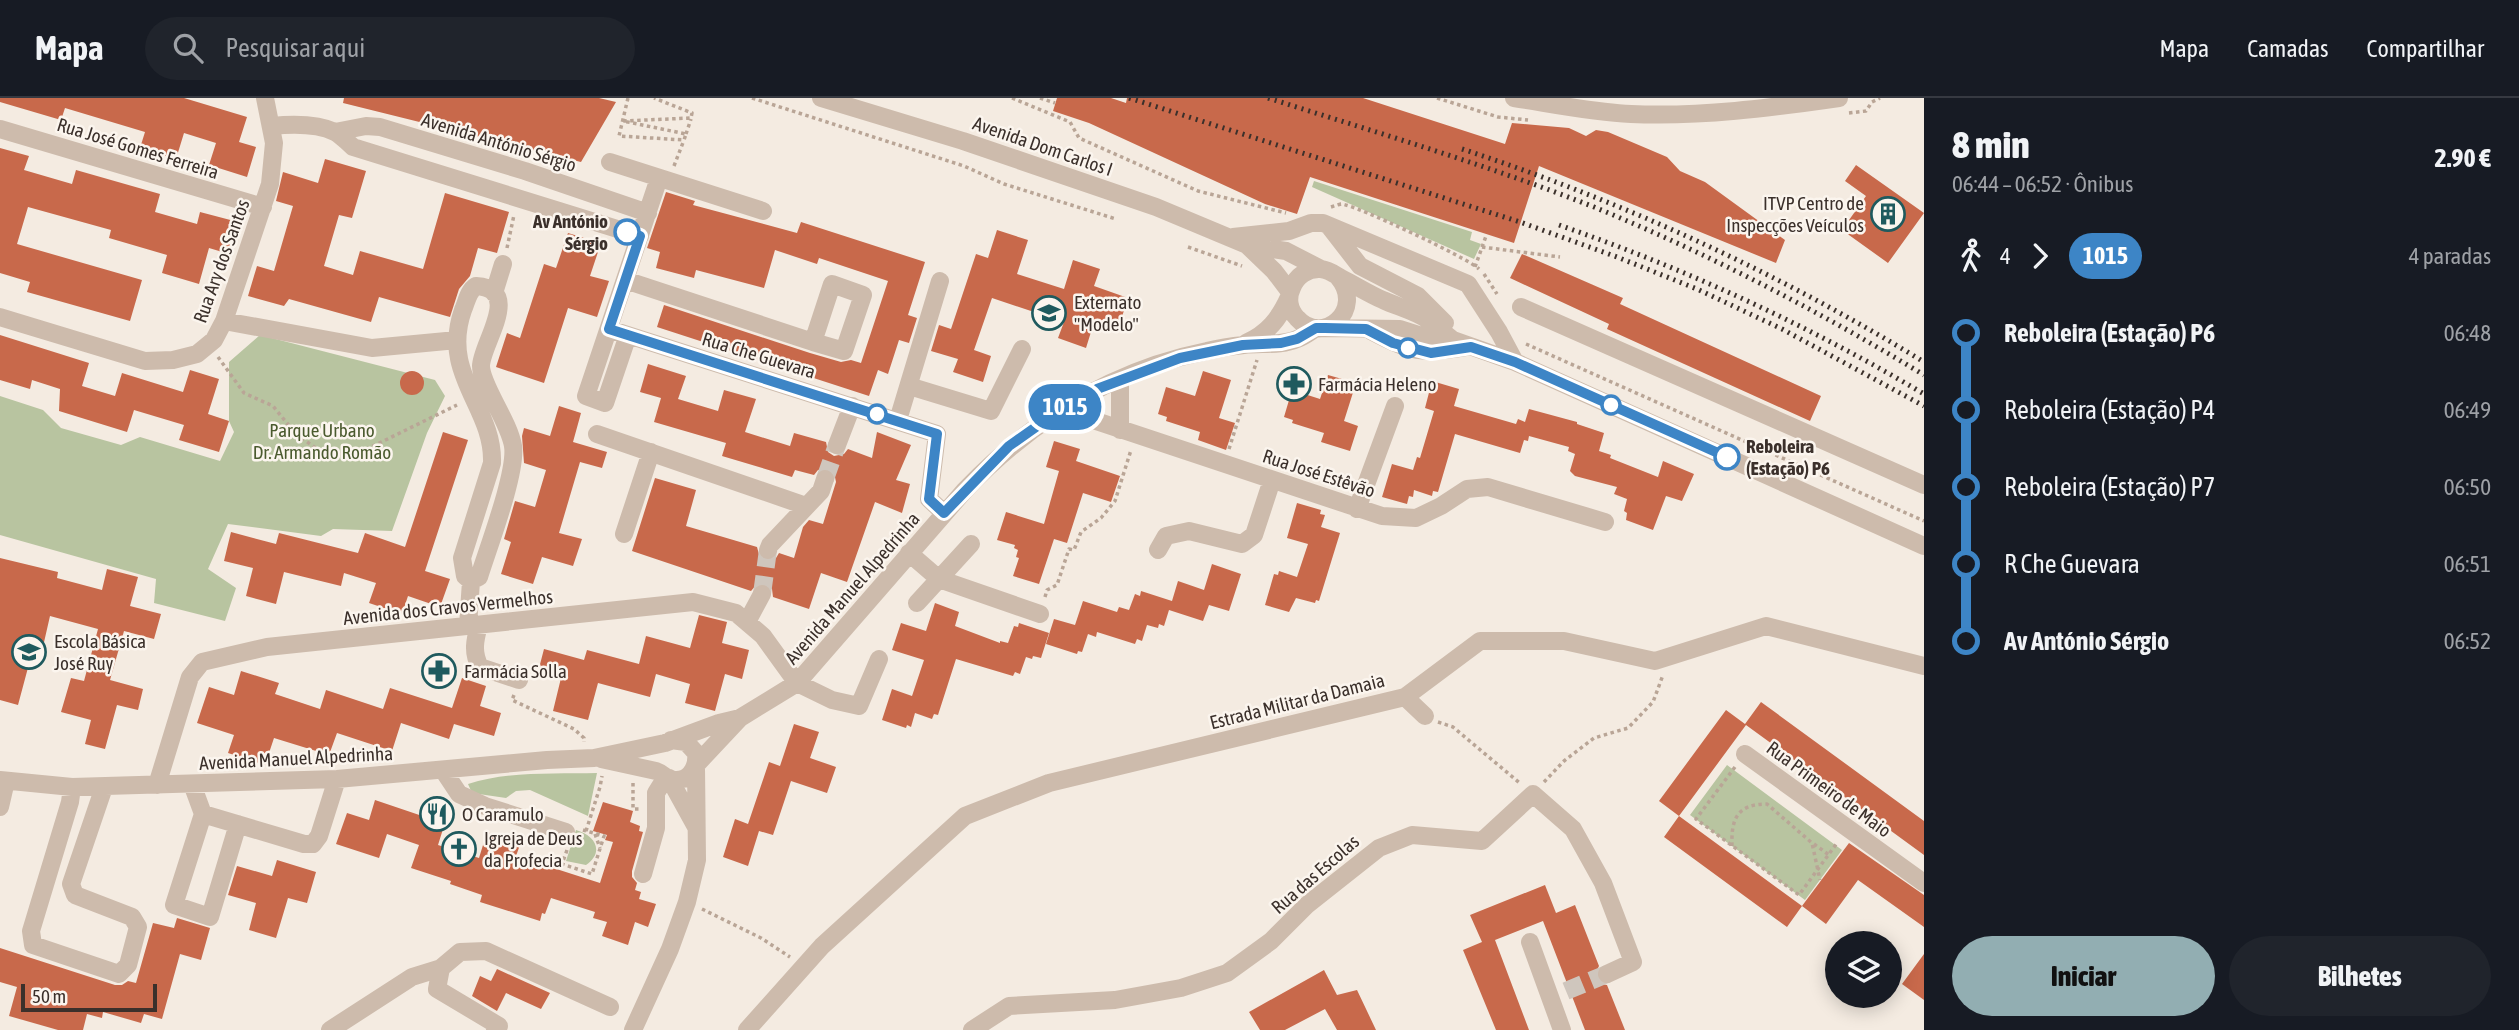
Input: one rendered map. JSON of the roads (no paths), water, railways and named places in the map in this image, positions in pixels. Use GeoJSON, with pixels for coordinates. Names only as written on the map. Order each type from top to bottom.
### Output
{"type":"FeatureCollection","features":[{"type":"Feature","properties":{"kind":"street","name":"Rua Ary dos Santos"},"geometry":{"type":"LineString","coordinates":[[0,317],[145,361],[173,360],[197,354],[214,340],[224,321],[263,207],[273,162],[272,126],[265,98]]}},
{"type":"Feature","properties":{"kind":"street","name":"Avenida Dom Carlos I"},"geometry":{"type":"LineString","coordinates":[[821,98],[848,102],[1156,207],[1247,245],[1286,251],[1380,299],[1426,318],[1453,340]]}},
{"type":"Feature","properties":{"kind":"street"},"geometry":{"type":"LineString","coordinates":[[1514,98],[1593,111],[1632,114],[1723,112],[1839,98]]}},
{"type":"Feature","properties":{"kind":"street","name":"Avenida António Sérgio"},"geometry":{"type":"LineString","coordinates":[[272,126],[291,124],[335,132],[366,126],[380,127],[649,212]]}},
{"type":"Feature","properties":{"kind":"street","name":"Rua José Gomes Ferreira"},"geometry":{"type":"LineString","coordinates":[[0,129],[263,207]]}},
{"type":"Feature","properties":{"kind":"street","name":"Avenida António Sérgio"},"geometry":{"type":"LineString","coordinates":[[335,132],[353,147],[640,236]]}},
{"type":"Feature","properties":{"kind":"street"},"geometry":{"type":"LineString","coordinates":[[610,162],[763,211]]}},
{"type":"Feature","properties":{"kind":"street"},"geometry":{"type":"LineString","coordinates":[[628,335],[605,402],[586,396],[659,178]]}},
{"type":"Feature","properties":{"kind":"street"},"geometry":{"type":"LineString","coordinates":[[1229,237],[1289,231],[1311,223],[1329,225],[1468,284],[1515,362]]}},
{"type":"Feature","properties":{"kind":"street"},"geometry":{"type":"LineString","coordinates":[[1329,225],[1360,266],[1418,296],[1471,347]]}},
{"type":"Feature","properties":{"kind":"street"},"geometry":{"type":"LineString","coordinates":[[1328,272],[1336,255],[1345,248],[1369,242]]}},
{"type":"Feature","properties":{"kind":"street","name":"Avenida Dom Carlos I"},"geometry":{"type":"LineString","coordinates":[[1247,245],[1274,271],[1289,295]]}},
{"type":"Feature","properties":{"kind":"street"},"geometry":{"type":"LineString","coordinates":[[494,293],[503,264]]}},
{"type":"Feature","properties":{"kind":"street"},"geometry":{"type":"LineString","coordinates":[[1328,272],[1348,292],[1346,311],[1334,324],[1320,328],[1300,321],[1294,315],[1289,295],[1298,278],[1305,273],[1328,272]]}},
{"type":"Feature","properties":{"kind":"street"},"geometry":{"type":"LineString","coordinates":[[625,281],[813,341]]}},
{"type":"Feature","properties":{"kind":"street"},"geometry":{"type":"LineString","coordinates":[[898,420],[940,281]]}},
{"type":"Feature","properties":{"kind":"street"},"geometry":{"type":"LineString","coordinates":[[471,581],[479,577],[512,467],[513,448],[506,422],[481,372],[481,361],[498,315],[498,302],[487,287],[476,286],[471,290],[460,318],[457,340],[460,370],[486,429],[492,463],[462,558],[465,576],[471,581],[475,657],[480,667],[519,680]]}},
{"type":"Feature","properties":{"kind":"street","name":"Avenida Manuel Alpedrinha"},"geometry":{"type":"LineString","coordinates":[[1243,345],[1265,333],[1273,325],[1289,295]]}},
{"type":"Feature","properties":{"kind":"street"},"geometry":{"type":"LineString","coordinates":[[1521,307],[1924,485]]}},
{"type":"Feature","properties":{"kind":"street"},"geometry":{"type":"LineString","coordinates":[[224,321],[372,348],[457,340]]}},
{"type":"Feature","properties":{"kind":"street","name":"Avenida Dom Carlos I"},"geometry":{"type":"LineString","coordinates":[[1320,328],[1400,329],[1422,336],[1453,340],[1515,362],[1924,546]]}},
{"type":"Feature","properties":{"kind":"street","name":"Avenida Manuel Alpedrinha"},"geometry":{"type":"LineString","coordinates":[[594,759],[680,780],[686,778],[740,718],[797,684],[944,513],[999,455],[1060,410],[1120,379],[1180,358],[1243,345],[1289,341],[1320,328]]}},
{"type":"Feature","properties":{"kind":"street","name":"Rua Che Guevara"},"geometry":{"type":"LineString","coordinates":[[609,329],[937,434],[929,499],[944,513]]}},
{"type":"Feature","properties":{"kind":"street"},"geometry":{"type":"LineString","coordinates":[[1366,329],[1393,343],[1419,351],[1431,353],[1471,347]]}},
{"type":"Feature","properties":{"kind":"street"},"geometry":{"type":"LineString","coordinates":[[909,386],[991,411],[1021,349]]}},
{"type":"Feature","properties":{"kind":"street"},"geometry":{"type":"LineString","coordinates":[[1120,379],[1128,432]]}},
{"type":"Feature","properties":{"kind":"street"},"geometry":{"type":"LineString","coordinates":[[838,445],[852,406]]}},
{"type":"Feature","properties":{"kind":"street"},"geometry":{"type":"LineString","coordinates":[[1357,509],[1395,406]]}},
{"type":"Feature","properties":{"kind":"street","name":"Rua José Estêvão"},"geometry":{"type":"LineString","coordinates":[[1060,410],[1382,516],[1416,518],[1467,489],[1488,486],[1605,522]]}},
{"type":"Feature","properties":{"kind":"street"},"geometry":{"type":"LineString","coordinates":[[597,434],[806,506]]}},
{"type":"Feature","properties":{"kind":"street"},"geometry":{"type":"LineString","coordinates":[[624,534],[651,452]]}},
{"type":"Feature","properties":{"kind":"street"},"geometry":{"type":"LineString","coordinates":[[768,550],[821,491],[825,479]]}},
{"type":"Feature","properties":{"kind":"street"},"geometry":{"type":"LineString","coordinates":[[1158,550],[1166,536],[1189,531],[1242,544],[1254,536],[1272,480]]}},
{"type":"Feature","properties":{"kind":"street"},"geometry":{"type":"LineString","coordinates":[[916,603],[971,544]]}},
{"type":"Feature","properties":{"kind":"street"},"geometry":{"type":"LineString","coordinates":[[909,553],[939,579],[1040,614]]}},
{"type":"Feature","properties":{"kind":"street"},"geometry":{"type":"LineString","coordinates":[[747,622],[762,594]]}},
{"type":"Feature","properties":{"kind":"street","name":"Avenida dos Cravos Vermelhos"},"geometry":{"type":"LineString","coordinates":[[157,785],[190,677],[202,662],[267,647],[693,602],[736,613],[763,636],[797,684]]}},
{"type":"Feature","properties":{"kind":"street","name":"Estrada Militar da Damaia"},"geometry":{"type":"LineString","coordinates":[[747,1030],[822,946],[965,816],[1049,783],[1405,697],[1480,641],[1564,641],[1655,662],[1766,626],[1924,666]]}},
{"type":"Feature","properties":{"kind":"street"},"geometry":{"type":"LineString","coordinates":[[797,684],[832,699],[859,706],[879,659]]}},
{"type":"Feature","properties":{"kind":"street"},"geometry":{"type":"LineString","coordinates":[[1405,697],[1432,719]]}},
{"type":"Feature","properties":{"kind":"street","name":"Avenida Manuel Alpedrinha"},"geometry":{"type":"LineString","coordinates":[[3,780],[72,787],[104,787],[337,779],[594,759],[668,741],[740,718]]}},
{"type":"Feature","properties":{"kind":"street"},"geometry":{"type":"LineString","coordinates":[[638,1025],[687,902],[697,860],[696,753],[686,742],[668,741],[657,753],[657,766],[696,827]]}},
{"type":"Feature","properties":{"kind":"street","name":"Rua Primeiro de Maio"},"geometry":{"type":"LineString","coordinates":[[1745,754],[1924,883]]}},
{"type":"Feature","properties":{"kind":"street"},"geometry":{"type":"LineString","coordinates":[[443,770],[459,794],[485,806],[569,834]]}},
{"type":"Feature","properties":{"kind":"street"},"geometry":{"type":"LineString","coordinates":[[643,874],[656,828],[656,793],[665,776]]}},
{"type":"Feature","properties":{"kind":"street"},"geometry":{"type":"LineString","coordinates":[[203,814],[303,844],[313,844],[319,836],[337,779]]}},
{"type":"Feature","properties":{"kind":"street"},"geometry":{"type":"LineString","coordinates":[[0,807],[3,780]]}},
{"type":"Feature","properties":{"kind":"street"},"geometry":{"type":"LineString","coordinates":[[192,784],[203,814],[174,905],[210,917],[239,824]]}},
{"type":"Feature","properties":{"kind":"street"},"geometry":{"type":"LineString","coordinates":[[72,787],[70,802],[31,931],[33,944],[120,974],[128,965],[138,927],[132,917],[75,895],[71,884],[104,787]]}},
{"type":"Feature","properties":{"kind":"street","name":"Rua das Escolas"},"geometry":{"type":"LineString","coordinates":[[972,1030],[993,1024],[1009,1006],[1115,1000],[1181,988],[1227,973],[1271,941],[1307,905],[1378,848],[1412,835],[1482,841],[1533,794],[1573,829],[1603,883],[1633,962],[1607,974]]}},
{"type":"Feature","properties":{"kind":"street"},"geometry":{"type":"LineString","coordinates":[[1530,942],[1558,995],[1562,1030]]}},
{"type":"Feature","properties":{"kind":"street"},"geometry":{"type":"LineString","coordinates":[[330,1030],[412,977],[441,968],[460,952],[486,951],[610,1007]]}},
{"type":"Feature","properties":{"kind":"street"},"geometry":{"type":"LineString","coordinates":[[441,968],[437,989],[499,1026],[495,1030]]}},
{"type":"Feature","properties":{"kind":"tunnel"},"geometry":{"type":"LineString","coordinates":[[825,479],[837,445]]}},
{"type":"Feature","properties":{"kind":"tunnel"},"geometry":{"type":"LineString","coordinates":[[762,594],[768,550]]}},
{"type":"Feature","properties":{"kind":"tunnel"},"geometry":{"type":"LineString","coordinates":[[1566,991],[1607,974]]}},
{"type":"Feature","properties":{"kind":"railway"},"geometry":{"type":"LineString","coordinates":[[1129,98],[1520,222],[1617,257],[1697,289],[1782,329],[1924,406]]}},
{"type":"Feature","properties":{"kind":"railway"},"geometry":{"type":"LineString","coordinates":[[1268,98],[1514,177],[1637,225],[1763,285],[1924,375]]}},
{"type":"Feature","properties":{"kind":"railway"},"geometry":{"type":"LineString","coordinates":[[1462,149],[1582,192],[1699,242],[1757,269],[1924,362]]}},
{"type":"Feature","properties":{"kind":"railway"},"geometry":{"type":"LineString","coordinates":[[1559,225],[1653,260],[1746,300],[1836,345],[1924,394]]}},
{"type":"Feature","properties":{"kind":"place","name":"ITVP Centro de Inspecções Veículos"},"geometry":{"type":"Point","coordinates":[1888,214]}},
{"type":"Feature","properties":{"kind":"place","name":"Av António Sérgio"},"geometry":{"type":"Point","coordinates":[627,232]}},
{"type":"Feature","properties":{"kind":"place","name":"Externato \"Modelo\""},"geometry":{"type":"Point","coordinates":[1049,313]}},
{"type":"Feature","properties":{"kind":"place","name":"Farmácia Heleno"},"geometry":{"type":"Point","coordinates":[1294,384]}},
{"type":"Feature","properties":{"kind":"place","name":"Reboleira (Estação) P6"},"geometry":{"type":"Point","coordinates":[1727,457]}},
{"type":"Feature","properties":{"kind":"place","name":"Escola Básica José Ruy"},"geometry":{"type":"Point","coordinates":[29,652]}},
{"type":"Feature","properties":{"kind":"place","name":"Farmácia Solla"},"geometry":{"type":"Point","coordinates":[439,671]}},
{"type":"Feature","properties":{"kind":"place","name":"O Caramulo"},"geometry":{"type":"Point","coordinates":[437,814]}},
{"type":"Feature","properties":{"kind":"place","name":"Igreja de Deus da Profecia"},"geometry":{"type":"Point","coordinates":[459,849]}},
{"type":"Feature","properties":{"kind":"park label","name":"Parque Urbano Dr. Armando Romão"},"geometry":{"type":"Point","coordinates":[322,441]}}]}
